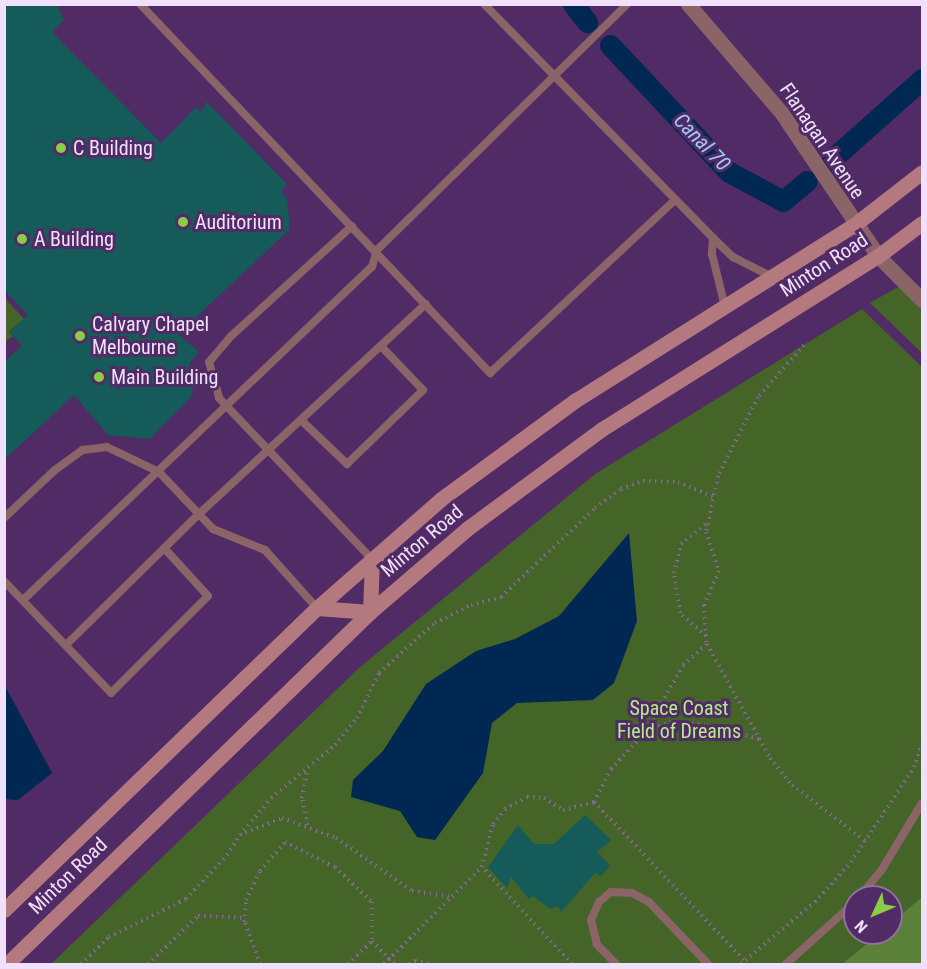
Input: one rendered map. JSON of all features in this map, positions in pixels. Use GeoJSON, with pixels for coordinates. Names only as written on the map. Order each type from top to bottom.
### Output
{"type":"FeatureCollection","features":[{"type":"Feature","properties":{"kind":"main road","name":"Minton Road"},"geometry":{"type":"LineString","coordinates":[[4,910],[317,608],[441,499],[576,400],[854,225],[922,172]]}},
{"type":"Feature","properties":{"kind":"main road","name":"Minton Road"},"geometry":{"type":"LineString","coordinates":[[7,964],[370,612],[468,528],[602,429],[878,256],[922,222]]}},
{"type":"Feature","properties":{"kind":"main road"},"geometry":{"type":"LineString","coordinates":[[317,608],[370,612],[372,559]]}},
{"type":"Feature","properties":{"kind":"street","name":"Flanagan Avenue"},"geometry":{"type":"LineString","coordinates":[[688,4],[781,112],[854,225],[878,256],[922,300]]}},
{"type":"Feature","properties":{"kind":"lane"},"geometry":{"type":"LineString","coordinates":[[140,4],[377,250],[490,373],[675,200]]}},
{"type":"Feature","properties":{"kind":"lane"},"geometry":{"type":"LineString","coordinates":[[484,4],[733,257],[772,277]]}},
{"type":"Feature","properties":{"kind":"lane"},"geometry":{"type":"LineString","coordinates":[[23,600],[372,267],[377,250],[627,4]]}},
{"type":"Feature","properties":{"kind":"lane"},"geometry":{"type":"LineString","coordinates":[[352,226],[231,336],[209,362],[219,398],[372,559]]}},
{"type":"Feature","properties":{"kind":"lane"},"geometry":{"type":"LineString","coordinates":[[713,238],[712,254],[725,307]]}},
{"type":"Feature","properties":{"kind":"lane"},"geometry":{"type":"LineString","coordinates":[[66,645],[199,514],[426,304]]}},
{"type":"Feature","properties":{"kind":"lane"},"geometry":{"type":"LineString","coordinates":[[301,420],[347,464],[423,390],[381,346]]}},
{"type":"Feature","properties":{"kind":"lane"},"geometry":{"type":"LineString","coordinates":[[4,518],[55,470],[83,450],[107,447],[159,472],[213,529],[265,550],[317,608]]}},
{"type":"Feature","properties":{"kind":"lane"},"geometry":{"type":"LineString","coordinates":[[4,581],[111,693],[208,596],[164,548]]}},
{"type":"Feature","properties":{"kind":"lane"},"geometry":{"type":"LineString","coordinates":[[870,885],[881,871],[922,803]]}},
{"type":"Feature","properties":{"kind":"lane"},"geometry":{"type":"LineString","coordinates":[[616,964],[597,944],[591,920],[599,902],[611,892],[632,893],[649,902],[708,964]]}},
{"type":"Feature","properties":{"kind":"lane"},"geometry":{"type":"LineString","coordinates":[[786,964],[843,913]]}},
{"type":"Feature","properties":{"kind":"path"},"geometry":{"type":"LineString","coordinates":[[804,345],[758,397],[718,476],[706,532],[719,571],[704,605],[707,644],[760,739],[792,784],[865,841]]}},
{"type":"Feature","properties":{"kind":"path"},"geometry":{"type":"LineString","coordinates":[[81,964],[109,937],[186,898],[227,855],[240,835],[271,798],[307,769],[357,718],[379,673],[435,623],[471,605],[501,597],[595,508],[621,489],[643,482],[678,482],[713,497]]}},
{"type":"Feature","properties":{"kind":"path"},"geometry":{"type":"LineString","coordinates":[[707,637],[680,613],[674,573],[681,544],[708,522]]}},
{"type":"Feature","properties":{"kind":"path"},"geometry":{"type":"LineString","coordinates":[[384,964],[482,867],[493,824],[514,801],[544,798],[563,810],[594,802],[611,769],[647,730],[682,665],[707,644]]}},
{"type":"Feature","properties":{"kind":"path"},"geometry":{"type":"LineString","coordinates":[[647,730],[674,721],[717,727],[760,739]]}},
{"type":"Feature","properties":{"kind":"path"},"geometry":{"type":"LineString","coordinates":[[741,964],[815,902],[865,841],[914,767],[922,744]]}},
{"type":"Feature","properties":{"kind":"path"},"geometry":{"type":"LineString","coordinates":[[307,769],[302,798],[307,825]]}},
{"type":"Feature","properties":{"kind":"path"},"geometry":{"type":"LineString","coordinates":[[594,802],[746,961]]}},
{"type":"Feature","properties":{"kind":"path"},"geometry":{"type":"LineString","coordinates":[[240,835],[282,818],[307,825],[336,838],[412,891],[454,897]]}},
{"type":"Feature","properties":{"kind":"path"},"geometry":{"type":"LineString","coordinates":[[260,964],[245,918],[246,900],[260,871],[285,842],[335,867],[372,902],[372,941],[394,964]]}},
{"type":"Feature","properties":{"kind":"path"},"geometry":{"type":"LineString","coordinates":[[482,867],[572,964]]}},
{"type":"Feature","properties":{"kind":"path"},"geometry":{"type":"LineString","coordinates":[[148,964],[198,916],[245,918]]}},
{"type":"Feature","properties":{"kind":"path"},"geometry":{"type":"LineString","coordinates":[[348,964],[372,941]]}},
{"type":"Feature","properties":{"kind":"path"},"geometry":{"type":"LineString","coordinates":[[410,964],[415,961],[431,964]]}},
{"type":"Feature","properties":{"kind":"green space"},"geometry":{"type":"Polygon","coordinates":[[[901,285],[922,307],[922,353],[870,303],[901,285]]]}},
{"type":"Feature","properties":{"kind":"green space"},"geometry":{"type":"Polygon","coordinates":[[[4,297],[24,319],[9,331],[13,336],[5,342],[4,297]]]}},
{"type":"Feature","properties":{"kind":"green space","name":"Space Coast Field of Dreams"},"geometry":{"type":"Polygon","coordinates":[[[862,309],[922,367],[922,897],[903,913],[903,885],[843,885],[843,945],[865,945],[842,964],[51,964],[359,668],[595,474],[862,309]]]}},
{"type":"Feature","properties":{"kind":"green space"},"geometry":{"type":"Polygon","coordinates":[[[922,897],[922,964],[842,964],[865,945],[903,945],[903,913],[922,897]]]}},
{"type":"Feature","properties":{"kind":"water"},"geometry":{"type":"Polygon","coordinates":[[[629,533],[637,621],[614,683],[593,700],[517,703],[492,723],[483,773],[435,840],[417,837],[400,811],[351,797],[353,780],[383,751],[426,684],[476,651],[515,639],[559,616],[629,533]]]}},
{"type":"Feature","properties":{"kind":"water"},"geometry":{"type":"Polygon","coordinates":[[[4,684],[52,773],[18,800],[5,799],[4,684]]]}},
{"type":"Feature","properties":{"kind":"building"},"geometry":{"type":"Polygon","coordinates":[[[4,4],[57,4],[64,20],[52,32],[161,143],[196,107],[200,112],[207,102],[287,184],[281,192],[287,198],[290,229],[178,334],[199,352],[189,364],[197,371],[191,397],[150,439],[108,435],[74,395],[4,460],[4,362],[22,346],[9,332],[28,315],[4,290],[4,4]]]}},
{"type":"Feature","properties":{"kind":"building"},"geometry":{"type":"Polygon","coordinates":[[[585,815],[611,840],[597,852],[610,865],[601,876],[595,873],[561,912],[558,906],[550,909],[533,896],[529,899],[511,877],[507,888],[488,867],[518,825],[534,844],[554,844],[585,815]]]}},
{"type":"Feature","properties":{"kind":"waterway","name":"Canal 70"},"geometry":{"type":"LineString","coordinates":[[573,4],[587,22]]}},
{"type":"Feature","properties":{"kind":"waterway","name":"Canal 70"},"geometry":{"type":"LineString","coordinates":[[610,45],[729,172],[783,201],[807,181]]}},
{"type":"Feature","properties":{"kind":"waterway"},"geometry":{"type":"LineString","coordinates":[[831,160],[922,79]]}},
{"type":"Feature","properties":{"kind":"place","name":"C Building"},"geometry":{"type":"Point","coordinates":[61,148]}},
{"type":"Feature","properties":{"kind":"place","name":"Auditorium"},"geometry":{"type":"Point","coordinates":[183,222]}},
{"type":"Feature","properties":{"kind":"place","name":"A Building"},"geometry":{"type":"Point","coordinates":[22,239]}},
{"type":"Feature","properties":{"kind":"place","name":"Calvary Chapel Melbourne"},"geometry":{"type":"Point","coordinates":[80,336]}},
{"type":"Feature","properties":{"kind":"place","name":"Main Building"},"geometry":{"type":"Point","coordinates":[99,377]}}]}
